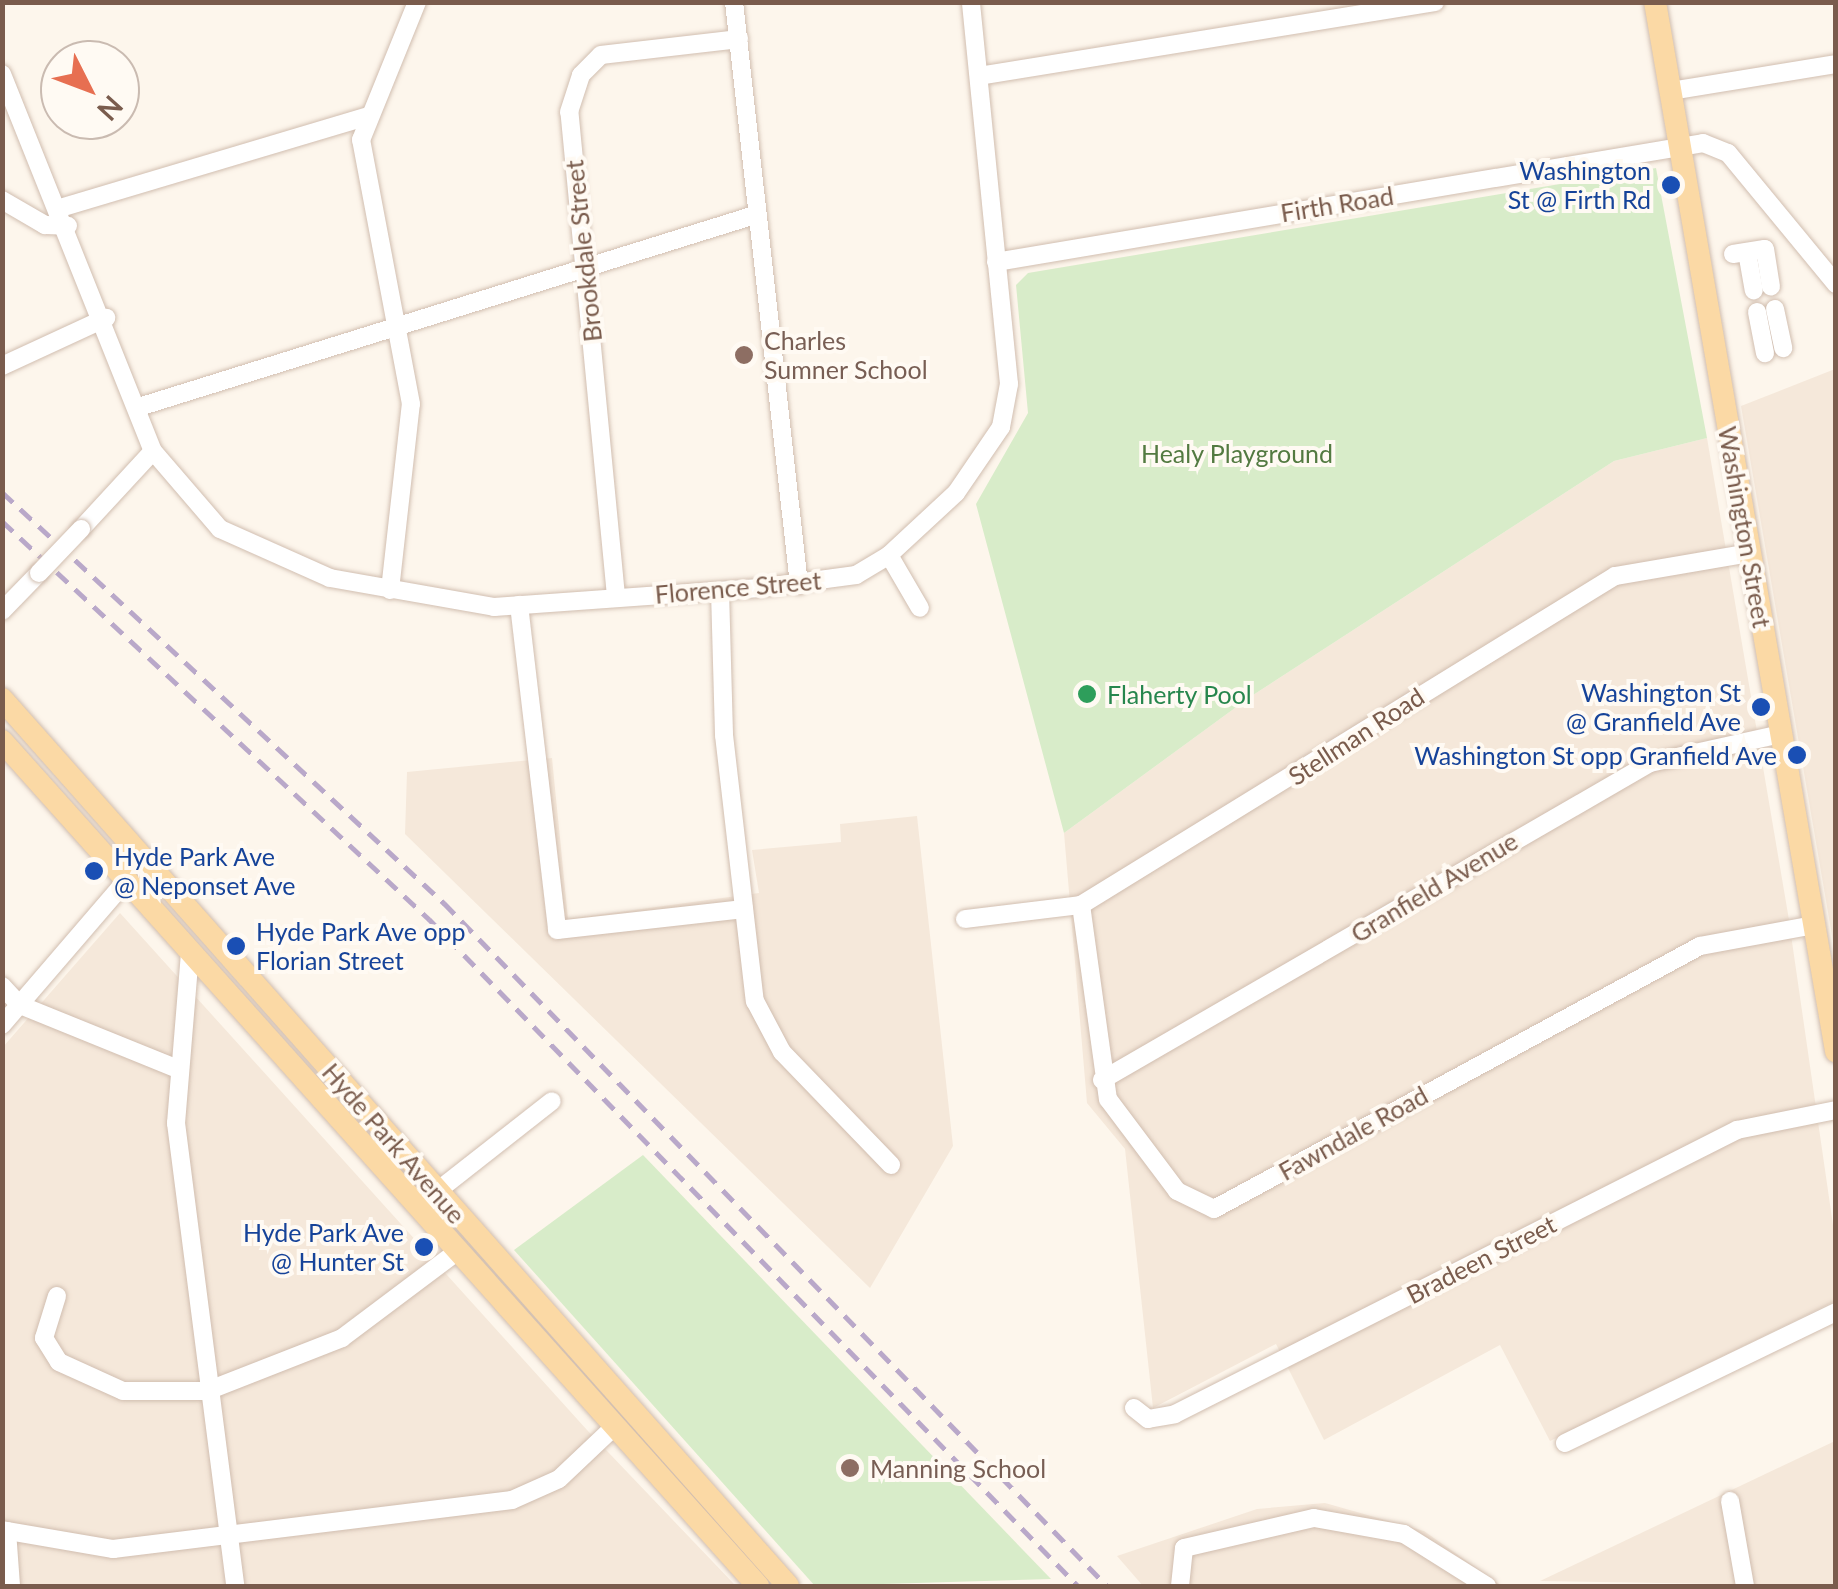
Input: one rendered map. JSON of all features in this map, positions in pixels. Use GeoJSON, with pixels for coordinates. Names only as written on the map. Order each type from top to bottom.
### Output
{"type":"FeatureCollection","features":[{"type":"Feature","properties":{"kind":"main road","name":"Washington Street"},"geometry":{"type":"LineString","coordinates":[[1656,2],[1836,1051]]}},
{"type":"Feature","properties":{"kind":"main road","name":"Hyde Park Avenue"},"geometry":{"type":"LineString","coordinates":[[2,700],[284,1016],[426,1198],[622,1419],[758,1586]]}},
{"type":"Feature","properties":{"kind":"main road","name":"Hyde Park Avenue"},"geometry":{"type":"LineString","coordinates":[[2,741],[264,1034],[426,1198]]}},
{"type":"Feature","properties":{"kind":"main road"},"geometry":{"type":"LineString","coordinates":[[264,1034],[284,1016]]}},
{"type":"Feature","properties":{"kind":"main road","name":"Hyde Park Avenue"},"geometry":{"type":"LineString","coordinates":[[622,1419],[788,1586]]}},
{"type":"Feature","properties":{"kind":"street"},"geometry":{"type":"LineString","coordinates":[[390,590],[412,418],[399,321],[361,140],[417,2]]}},
{"type":"Feature","properties":{"kind":"street"},"geometry":{"type":"LineString","coordinates":[[734,2],[799,585]]}},
{"type":"Feature","properties":{"kind":"street","name":"Florence Street"},"geometry":{"type":"LineString","coordinates":[[154,451],[192,504],[236,540],[302,570],[390,590],[520,605],[799,585],[856,575],[889,555],[956,493],[1001,426],[1010,384],[971,2]]}},
{"type":"Feature","properties":{"kind":"street"},"geometry":{"type":"LineString","coordinates":[[979,76],[1434,2]]}},
{"type":"Feature","properties":{"kind":"street","name":"Brookdale Street"},"geometry":{"type":"LineString","coordinates":[[616,596],[570,112],[581,76],[620,49],[740,39]]}},
{"type":"Feature","properties":{"kind":"street"},"geometry":{"type":"LineString","coordinates":[[1672,91],[1836,64]]}},
{"type":"Feature","properties":{"kind":"street"},"geometry":{"type":"LineString","coordinates":[[2,74],[142,406],[154,451],[2,611]]}},
{"type":"Feature","properties":{"kind":"street"},"geometry":{"type":"LineString","coordinates":[[60,208],[369,116]]}},
{"type":"Feature","properties":{"kind":"street","name":"Firth Road"},"geometry":{"type":"LineString","coordinates":[[996,262],[1713,143],[1728,153],[1836,284]]}},
{"type":"Feature","properties":{"kind":"street"},"geometry":{"type":"LineString","coordinates":[[2,200],[45,225],[68,226]]}},
{"type":"Feature","properties":{"kind":"street"},"geometry":{"type":"LineString","coordinates":[[142,406],[399,321],[758,214]]}},
{"type":"Feature","properties":{"kind":"street"},"geometry":{"type":"LineString","coordinates":[[1740,253],[1766,250],[1763,288]]}},
{"type":"Feature","properties":{"kind":"street"},"geometry":{"type":"LineString","coordinates":[[1766,311],[1774,351]]}},
{"type":"Feature","properties":{"kind":"street"},"geometry":{"type":"LineString","coordinates":[[2,366],[106,318]]}},
{"type":"Feature","properties":{"kind":"street","name":"Stellman Road"},"geometry":{"type":"LineString","coordinates":[[965,919],[1081,905],[1615,576],[1749,553]]}},
{"type":"Feature","properties":{"kind":"street"},"geometry":{"type":"LineString","coordinates":[[889,555],[920,608]]}},
{"type":"Feature","properties":{"kind":"street"},"geometry":{"type":"LineString","coordinates":[[720,591],[744,908],[763,1025],[891,1165]]}},
{"type":"Feature","properties":{"kind":"street"},"geometry":{"type":"LineString","coordinates":[[520,605],[557,930],[744,908]]}},
{"type":"Feature","properties":{"kind":"street","name":"Granfield Avenue"},"geometry":{"type":"LineString","coordinates":[[1102,1080],[1650,763],[1781,734]]}},
{"type":"Feature","properties":{"kind":"street"},"geometry":{"type":"LineString","coordinates":[[2,1025],[126,881]]}},
{"type":"Feature","properties":{"kind":"street","name":"Fawndale Road"},"geometry":{"type":"LineString","coordinates":[[1081,905],[1102,1080],[1177,1191],[1214,1209],[1700,946],[1814,925]]}},
{"type":"Feature","properties":{"kind":"street"},"geometry":{"type":"LineString","coordinates":[[190,953],[176,1124],[207,1392],[235,1586]]}},
{"type":"Feature","properties":{"kind":"street"},"geometry":{"type":"LineString","coordinates":[[2,986],[20,1004],[178,1069]]}},
{"type":"Feature","properties":{"kind":"street"},"geometry":{"type":"LineString","coordinates":[[426,1198],[552,1101]]}},
{"type":"Feature","properties":{"kind":"street","name":"Bradeen Street"},"geometry":{"type":"LineString","coordinates":[[1134,1408],[1148,1419],[1175,1414],[1737,1130],[1836,1110]]}},
{"type":"Feature","properties":{"kind":"street"},"geometry":{"type":"LineString","coordinates":[[57,1296],[44,1338],[58,1362],[123,1391],[207,1392],[342,1338],[466,1244]]}},
{"type":"Feature","properties":{"kind":"street"},"geometry":{"type":"LineString","coordinates":[[1565,1443],[1836,1312]]}},
{"type":"Feature","properties":{"kind":"street"},"geometry":{"type":"LineString","coordinates":[[11,1586],[5,1531],[86,1549],[226,1538],[512,1500],[559,1479],[622,1419]]}},
{"type":"Feature","properties":{"kind":"street"},"geometry":{"type":"LineString","coordinates":[[1730,1500],[1745,1586]]}},
{"type":"Feature","properties":{"kind":"street"},"geometry":{"type":"LineString","coordinates":[[1180,1586],[1184,1548],[1267,1524],[1338,1518],[1414,1538],[1487,1586]]}},
{"type":"Feature","properties":{"kind":"shaded area"},"geometry":{"type":"Polygon","coordinates":[[[1835,369],[1835,953],[1741,406],[1835,369]]]}},
{"type":"Feature","properties":{"kind":"shaded area"},"geometry":{"type":"Polygon","coordinates":[[[1707,438],[1788,914],[1835,1239],[1835,1301],[1550,1441],[1500,1345],[1324,1440],[1276,1344],[1153,1408],[1125,1149],[1087,1103],[1064,833],[1250,697],[1614,461],[1707,438]]]}},
{"type":"Feature","properties":{"kind":"shaded area"},"geometry":{"type":"Polygon","coordinates":[[[552,758],[568,919],[759,893],[752,850],[841,842],[840,824],[917,816],[953,1146],[870,1288],[405,834],[407,772],[552,758]]]}},
{"type":"Feature","properties":{"kind":"shaded area"},"geometry":{"type":"Polygon","coordinates":[[[120,913],[587,1430],[734,1584],[3,1586],[3,1047],[120,913]]]}},
{"type":"Feature","properties":{"kind":"shaded area"},"geometry":{"type":"Polygon","coordinates":[[[1835,1441],[1835,1586],[1540,1581],[1835,1441]]]}},
{"type":"Feature","properties":{"kind":"shaded area"},"geometry":{"type":"Polygon","coordinates":[[[1325,1503],[1424,1531],[1502,1586],[1143,1586],[1117,1556],[1257,1509],[1325,1503]]]}},
{"type":"Feature","properties":{"kind":"green space","name":"Healy Playground"},"geometry":{"type":"Polygon","coordinates":[[[1656,168],[1707,438],[1614,461],[1250,697],[1064,833],[976,504],[1028,413],[1016,285],[1028,273],[1656,168]]]}},
{"type":"Feature","properties":{"kind":"green space"},"geometry":{"type":"Polygon","coordinates":[[[643,1155],[1051,1579],[815,1586],[514,1250],[643,1155]]]}},
{"type":"Feature","properties":{"kind":"railway"},"geometry":{"type":"LineString","coordinates":[[2,492],[444,903],[1107,1586]]}},
{"type":"Feature","properties":{"kind":"railway"},"geometry":{"type":"LineString","coordinates":[[2,521],[429,919],[1078,1586]]}},
{"type":"Feature","properties":{"kind":"place","name":"Washington St @ Firth Rd"},"geometry":{"type":"Point","coordinates":[1671,185]}},
{"type":"Feature","properties":{"kind":"place","name":"Charles Sumner School"},"geometry":{"type":"Point","coordinates":[744,355]}},
{"type":"Feature","properties":{"kind":"place","name":"Flaherty Pool"},"geometry":{"type":"Point","coordinates":[1087,694]}},
{"type":"Feature","properties":{"kind":"place","name":"Washington St @ Granfield Ave"},"geometry":{"type":"Point","coordinates":[1761,707]}},
{"type":"Feature","properties":{"kind":"place","name":"Washington St opp Granfield Ave"},"geometry":{"type":"Point","coordinates":[1797,755]}},
{"type":"Feature","properties":{"kind":"place","name":"Hyde Park Ave @ Neponset Ave"},"geometry":{"type":"Point","coordinates":[94,871]}},
{"type":"Feature","properties":{"kind":"place","name":"Hyde Park Ave opp Florian Street"},"geometry":{"type":"Point","coordinates":[236,946]}},
{"type":"Feature","properties":{"kind":"place","name":"Hyde Park Ave @ Hunter St"},"geometry":{"type":"Point","coordinates":[424,1247]}},
{"type":"Feature","properties":{"kind":"place","name":"Manning School"},"geometry":{"type":"Point","coordinates":[850,1468]}}]}
